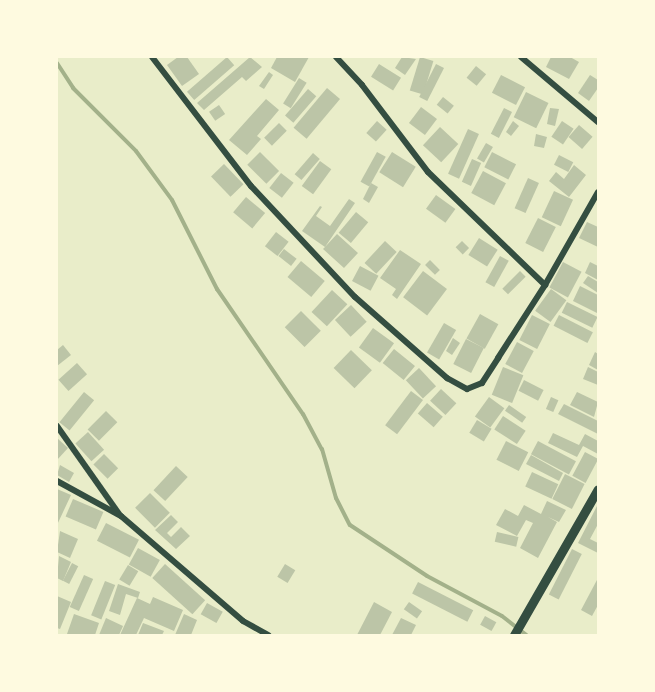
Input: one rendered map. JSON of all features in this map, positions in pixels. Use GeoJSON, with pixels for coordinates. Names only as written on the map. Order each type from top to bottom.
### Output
{"type":"FeatureCollection","features":[{"type":"Feature","properties":{"kind":"street"},"geometry":{"type":"LineString","coordinates":[[152,57],[251,186],[355,297],[447,378],[467,389],[482,383],[545,285],[598,192]]}},
{"type":"Feature","properties":{"kind":"street"},"geometry":{"type":"LineString","coordinates":[[336,57],[362,85],[428,172],[545,285]]}},
{"type":"Feature","properties":{"kind":"street"},"geometry":{"type":"LineString","coordinates":[[521,57],[598,122]]}},
{"type":"Feature","properties":{"kind":"street"},"geometry":{"type":"LineString","coordinates":[[57,426],[121,516]]}},
{"type":"Feature","properties":{"kind":"street"},"geometry":{"type":"LineString","coordinates":[[57,481],[121,516],[243,621],[268,635]]}},
{"type":"Feature","properties":{"kind":"street"},"geometry":{"type":"LineString","coordinates":[[514,635],[598,489]]}},
{"type":"Feature","properties":{"kind":"building"},"geometry":{"type":"Polygon","coordinates":[[[178,57],[187,57],[199,74],[182,86],[167,65],[178,57]]]}},
{"type":"Feature","properties":{"kind":"building"},"geometry":{"type":"Polygon","coordinates":[[[227,57],[234,65],[194,100],[187,92],[227,57]]]}},
{"type":"Feature","properties":{"kind":"building"},"geometry":{"type":"Polygon","coordinates":[[[250,57],[262,67],[246,81],[242,77],[204,110],[197,103],[250,57]]]}},
{"type":"Feature","properties":{"kind":"building"},"geometry":{"type":"Polygon","coordinates":[[[277,57],[309,57],[295,82],[271,68],[277,57]]]}},
{"type":"Feature","properties":{"kind":"building"},"geometry":{"type":"Polygon","coordinates":[[[402,57],[416,59],[405,75],[395,68],[402,57]]]}},
{"type":"Feature","properties":{"kind":"building"},"geometry":{"type":"Polygon","coordinates":[[[420,57],[433,61],[423,95],[410,90],[420,57]]]}},
{"type":"Feature","properties":{"kind":"building"},"geometry":{"type":"Polygon","coordinates":[[[551,57],[570,57],[579,62],[569,79],[546,67],[551,57]]]}},
{"type":"Feature","properties":{"kind":"building"},"geometry":{"type":"Polygon","coordinates":[[[379,64],[401,78],[393,90],[371,77],[379,64]]]}},
{"type":"Feature","properties":{"kind":"building"},"geometry":{"type":"Polygon","coordinates":[[[436,64],[444,68],[427,101],[419,97],[436,64]]]}},
{"type":"Feature","properties":{"kind":"building"},"geometry":{"type":"Polygon","coordinates":[[[476,66],[486,74],[477,86],[467,78],[476,66]]]}},
{"type":"Feature","properties":{"kind":"building"},"geometry":{"type":"Polygon","coordinates":[[[269,72],[273,75],[264,89],[259,86],[269,72]]]}},
{"type":"Feature","properties":{"kind":"building"},"geometry":{"type":"Polygon","coordinates":[[[501,75],[525,87],[516,105],[492,93],[501,75]]]}},
{"type":"Feature","properties":{"kind":"building"},"geometry":{"type":"Polygon","coordinates":[[[590,75],[598,80],[598,88],[589,101],[578,93],[590,75]]]}},
{"type":"Feature","properties":{"kind":"building"},"geometry":{"type":"Polygon","coordinates":[[[299,78],[307,83],[291,108],[283,103],[299,78]]]}},
{"type":"Feature","properties":{"kind":"building"},"geometry":{"type":"Polygon","coordinates":[[[327,88],[340,99],[307,139],[294,128],[327,88]]]}},
{"type":"Feature","properties":{"kind":"building"},"geometry":{"type":"Polygon","coordinates":[[[308,89],[316,96],[293,123],[285,115],[308,89]]]}},
{"type":"Feature","properties":{"kind":"building"},"geometry":{"type":"Polygon","coordinates":[[[526,92],[548,103],[536,128],[514,117],[526,92]]]}},
{"type":"Feature","properties":{"kind":"building"},"geometry":{"type":"Polygon","coordinates":[[[443,97],[454,106],[448,114],[437,105],[443,97]]]}},
{"type":"Feature","properties":{"kind":"building"},"geometry":{"type":"Polygon","coordinates":[[[266,99],[279,110],[257,136],[261,139],[247,155],[229,140],[266,99]]]}},
{"type":"Feature","properties":{"kind":"building"},"geometry":{"type":"Polygon","coordinates":[[[219,105],[225,114],[215,121],[209,112],[219,105]]]}},
{"type":"Feature","properties":{"kind":"building"},"geometry":{"type":"Polygon","coordinates":[[[421,107],[437,119],[425,135],[409,123],[421,107]]]}},
{"type":"Feature","properties":{"kind":"building"},"geometry":{"type":"Polygon","coordinates":[[[504,108],[512,112],[499,138],[491,134],[504,108]]]}},
{"type":"Feature","properties":{"kind":"building"},"geometry":{"type":"Polygon","coordinates":[[[550,108],[559,109],[555,126],[547,124],[550,108]]]}},
{"type":"Feature","properties":{"kind":"building"},"geometry":{"type":"Polygon","coordinates":[[[377,121],[387,130],[376,142],[366,133],[377,121]]]}},
{"type":"Feature","properties":{"kind":"building"},"geometry":{"type":"Polygon","coordinates":[[[513,121],[519,126],[511,136],[506,132],[513,121]]]}},
{"type":"Feature","properties":{"kind":"building"},"geometry":{"type":"Polygon","coordinates":[[[562,121],[574,129],[563,145],[551,137],[562,121]]]}},
{"type":"Feature","properties":{"kind":"building"},"geometry":{"type":"Polygon","coordinates":[[[279,123],[287,131],[272,146],[264,138],[279,123]]]}},
{"type":"Feature","properties":{"kind":"building"},"geometry":{"type":"Polygon","coordinates":[[[579,125],[593,137],[582,149],[569,137],[579,125]]]}},
{"type":"Feature","properties":{"kind":"building"},"geometry":{"type":"Polygon","coordinates":[[[440,127],[458,144],[441,162],[423,145],[440,127]]]}},
{"type":"Feature","properties":{"kind":"building"},"geometry":{"type":"Polygon","coordinates":[[[468,129],[479,134],[459,179],[448,174],[468,129]]]}},
{"type":"Feature","properties":{"kind":"building"},"geometry":{"type":"Polygon","coordinates":[[[536,134],[547,137],[544,148],[534,146],[536,134]]]}},
{"type":"Feature","properties":{"kind":"building"},"geometry":{"type":"Polygon","coordinates":[[[486,143],[493,147],[484,163],[477,159],[486,143]]]}},
{"type":"Feature","properties":{"kind":"building"},"geometry":{"type":"Polygon","coordinates":[[[260,152],[279,171],[266,184],[247,165],[260,152]]]}},
{"type":"Feature","properties":{"kind":"building"},"geometry":{"type":"Polygon","coordinates":[[[377,152],[386,157],[369,187],[361,182],[377,152]]]}},
{"type":"Feature","properties":{"kind":"building"},"geometry":{"type":"Polygon","coordinates":[[[392,152],[416,167],[403,187],[379,172],[392,152]]]}},
{"type":"Feature","properties":{"kind":"building"},"geometry":{"type":"Polygon","coordinates":[[[492,152],[516,164],[508,179],[484,167],[492,152]]]}},
{"type":"Feature","properties":{"kind":"building"},"geometry":{"type":"Polygon","coordinates":[[[313,153],[320,159],[301,180],[295,174],[313,153]]]}},
{"type":"Feature","properties":{"kind":"building"},"geometry":{"type":"Polygon","coordinates":[[[559,155],[573,162],[568,172],[554,165],[559,155]]]}},
{"type":"Feature","properties":{"kind":"building"},"geometry":{"type":"Polygon","coordinates":[[[472,159],[481,163],[471,186],[462,182],[472,159]]]}},
{"type":"Feature","properties":{"kind":"building"},"geometry":{"type":"Polygon","coordinates":[[[320,161],[331,169],[313,194],[302,186],[320,161]]]}},
{"type":"Feature","properties":{"kind":"building"},"geometry":{"type":"Polygon","coordinates":[[[224,164],[243,184],[231,197],[211,177],[224,164]]]}},
{"type":"Feature","properties":{"kind":"building"},"geometry":{"type":"Polygon","coordinates":[[[574,165],[586,175],[569,197],[549,181],[556,172],[564,179],[574,165]]]}},
{"type":"Feature","properties":{"kind":"building"},"geometry":{"type":"Polygon","coordinates":[[[483,171],[506,183],[494,205],[471,193],[483,171]]]}},
{"type":"Feature","properties":{"kind":"building"},"geometry":{"type":"Polygon","coordinates":[[[281,173],[294,183],[282,198],[269,188],[281,173]]]}},
{"type":"Feature","properties":{"kind":"building"},"geometry":{"type":"Polygon","coordinates":[[[528,178],[539,183],[526,213],[515,208],[528,178]]]}},
{"type":"Feature","properties":{"kind":"building"},"geometry":{"type":"Polygon","coordinates":[[[371,183],[378,187],[369,203],[363,199],[371,183]]]}},
{"type":"Feature","properties":{"kind":"building"},"geometry":{"type":"Polygon","coordinates":[[[554,191],[573,200],[561,226],[542,217],[554,191]]]}},
{"type":"Feature","properties":{"kind":"building"},"geometry":{"type":"Polygon","coordinates":[[[436,195],[455,209],[445,223],[426,209],[436,195]]]}},
{"type":"Feature","properties":{"kind":"building"},"geometry":{"type":"Polygon","coordinates":[[[246,197],[265,213],[252,228],[233,212],[246,197]]]}},
{"type":"Feature","properties":{"kind":"building"},"geometry":{"type":"Polygon","coordinates":[[[349,199],[355,203],[325,247],[302,231],[320,206],[322,207],[316,216],[330,226],[349,199]]]}},
{"type":"Feature","properties":{"kind":"building"},"geometry":{"type":"Polygon","coordinates":[[[356,212],[368,222],[351,243],[339,233],[356,212]]]}},
{"type":"Feature","properties":{"kind":"building"},"geometry":{"type":"Polygon","coordinates":[[[538,218],[556,227],[543,252],[525,243],[538,218]]]}},
{"type":"Feature","properties":{"kind":"building"},"geometry":{"type":"Polygon","coordinates":[[[587,222],[598,227],[598,247],[579,238],[587,222]]]}},
{"type":"Feature","properties":{"kind":"building"},"geometry":{"type":"Polygon","coordinates":[[[276,232],[289,242],[278,256],[265,246],[276,232]]]}},
{"type":"Feature","properties":{"kind":"building"},"geometry":{"type":"Polygon","coordinates":[[[337,234],[358,253],[344,268],[323,249],[337,234]]]}},
{"type":"Feature","properties":{"kind":"building"},"geometry":{"type":"Polygon","coordinates":[[[479,238],[498,250],[487,267],[468,255],[479,238]]]}},
{"type":"Feature","properties":{"kind":"building"},"geometry":{"type":"Polygon","coordinates":[[[385,241],[397,252],[376,274],[365,263],[385,241]]]}},
{"type":"Feature","properties":{"kind":"building"},"geometry":{"type":"Polygon","coordinates":[[[462,241],[469,248],[463,254],[456,247],[462,241]]]}},
{"type":"Feature","properties":{"kind":"building"},"geometry":{"type":"Polygon","coordinates":[[[284,249],[297,259],[291,266],[278,256],[284,249]]]}},
{"type":"Feature","properties":{"kind":"building"},"geometry":{"type":"Polygon","coordinates":[[[400,250],[421,264],[397,299],[392,295],[396,289],[380,278],[400,250]]]}},
{"type":"Feature","properties":{"kind":"building"},"geometry":{"type":"Polygon","coordinates":[[[500,256],[509,261],[494,287],[485,282],[500,256]]]}},
{"type":"Feature","properties":{"kind":"building"},"geometry":{"type":"Polygon","coordinates":[[[430,260],[440,270],[435,275],[425,265],[430,260]]]}},
{"type":"Feature","properties":{"kind":"building"},"geometry":{"type":"Polygon","coordinates":[[[301,261],[325,281],[311,297],[288,277],[301,261]]]}},
{"type":"Feature","properties":{"kind":"building"},"geometry":{"type":"Polygon","coordinates":[[[563,262],[582,272],[568,297],[549,288],[563,262]]]}},
{"type":"Feature","properties":{"kind":"building"},"geometry":{"type":"Polygon","coordinates":[[[590,262],[598,266],[598,280],[585,273],[590,262]]]}},
{"type":"Feature","properties":{"kind":"building"},"geometry":{"type":"Polygon","coordinates":[[[360,266],[379,276],[371,291],[352,281],[360,266]]]}},
{"type":"Feature","properties":{"kind":"building"},"geometry":{"type":"Polygon","coordinates":[[[423,271],[447,289],[427,315],[403,297],[423,271]]]}},
{"type":"Feature","properties":{"kind":"building"},"geometry":{"type":"Polygon","coordinates":[[[520,271],[526,277],[508,294],[502,289],[520,271]]]}},
{"type":"Feature","properties":{"kind":"building"},"geometry":{"type":"Polygon","coordinates":[[[588,276],[598,282],[598,293],[583,283],[588,276]]]}},
{"type":"Feature","properties":{"kind":"building"},"geometry":{"type":"Polygon","coordinates":[[[580,286],[598,295],[597,313],[573,301],[580,286]]]}},
{"type":"Feature","properties":{"kind":"building"},"geometry":{"type":"Polygon","coordinates":[[[551,289],[566,300],[551,322],[535,311],[551,289]]]}},
{"type":"Feature","properties":{"kind":"building"},"geometry":{"type":"Polygon","coordinates":[[[332,290],[347,304],[327,326],[312,312],[332,290]]]}},
{"type":"Feature","properties":{"kind":"building"},"geometry":{"type":"Polygon","coordinates":[[[567,302],[598,317],[592,328],[562,313],[567,302]]]}},
{"type":"Feature","properties":{"kind":"building"},"geometry":{"type":"Polygon","coordinates":[[[351,305],[367,322],[351,337],[335,320],[351,305]]]}},
{"type":"Feature","properties":{"kind":"building"},"geometry":{"type":"Polygon","coordinates":[[[301,311],[321,331],[305,347],[285,327],[301,311]]]}},
{"type":"Feature","properties":{"kind":"building"},"geometry":{"type":"Polygon","coordinates":[[[480,314],[498,324],[485,349],[466,338],[480,314]]]}},
{"type":"Feature","properties":{"kind":"building"},"geometry":{"type":"Polygon","coordinates":[[[532,315],[550,324],[537,349],[519,340],[532,315]]]}},
{"type":"Feature","properties":{"kind":"building"},"geometry":{"type":"Polygon","coordinates":[[[559,315],[593,332],[587,343],[554,326],[559,315]]]}},
{"type":"Feature","properties":{"kind":"building"},"geometry":{"type":"Polygon","coordinates":[[[444,323],[456,330],[439,359],[427,352],[444,323]]]}},
{"type":"Feature","properties":{"kind":"building"},"geometry":{"type":"Polygon","coordinates":[[[373,328],[394,343],[380,363],[359,347],[373,328]]]}},
{"type":"Feature","properties":{"kind":"building"},"geometry":{"type":"Polygon","coordinates":[[[453,338],[460,343],[452,355],[446,351],[453,338]]]}},
{"type":"Feature","properties":{"kind":"building"},"geometry":{"type":"Polygon","coordinates":[[[466,339],[484,348],[471,373],[453,364],[466,339]]]}},
{"type":"Feature","properties":{"kind":"building"},"geometry":{"type":"Polygon","coordinates":[[[517,342],[534,351],[522,373],[505,364],[517,342]]]}},
{"type":"Feature","properties":{"kind":"building"},"geometry":{"type":"Polygon","coordinates":[[[63,345],[71,355],[57,366],[57,350],[63,345]]]}},
{"type":"Feature","properties":{"kind":"building"},"geometry":{"type":"Polygon","coordinates":[[[394,349],[415,366],[404,380],[383,363],[394,349]]]}},
{"type":"Feature","properties":{"kind":"building"},"geometry":{"type":"Polygon","coordinates":[[[351,350],[372,370],[354,388],[334,368],[351,350]]]}},
{"type":"Feature","properties":{"kind":"building"},"geometry":{"type":"Polygon","coordinates":[[[595,352],[598,354],[598,370],[589,365],[595,352]]]}},
{"type":"Feature","properties":{"kind":"building"},"geometry":{"type":"Polygon","coordinates":[[[77,363],[87,374],[68,391],[58,380],[77,363]]]}},
{"type":"Feature","properties":{"kind":"building"},"geometry":{"type":"Polygon","coordinates":[[[503,367],[523,375],[512,403],[492,395],[503,367]]]}},
{"type":"Feature","properties":{"kind":"building"},"geometry":{"type":"Polygon","coordinates":[[[588,367],[598,372],[598,385],[583,379],[588,367]]]}},
{"type":"Feature","properties":{"kind":"building"},"geometry":{"type":"Polygon","coordinates":[[[419,368],[436,386],[423,399],[406,380],[419,368]]]}},
{"type":"Feature","properties":{"kind":"building"},"geometry":{"type":"Polygon","coordinates":[[[524,380],[544,390],[538,401],[519,391],[524,380]]]}},
{"type":"Feature","properties":{"kind":"building"},"geometry":{"type":"Polygon","coordinates":[[[441,389],[456,403],[445,415],[430,401],[441,389]]]}},
{"type":"Feature","properties":{"kind":"building"},"geometry":{"type":"Polygon","coordinates":[[[411,391],[423,400],[397,434],[385,425],[411,391]]]}},
{"type":"Feature","properties":{"kind":"building"},"geometry":{"type":"Polygon","coordinates":[[[84,392],[94,400],[70,430],[59,422],[84,392]]]}},
{"type":"Feature","properties":{"kind":"building"},"geometry":{"type":"Polygon","coordinates":[[[577,392],[598,402],[594,417],[570,405],[577,392]]]}},
{"type":"Feature","properties":{"kind":"building"},"geometry":{"type":"Polygon","coordinates":[[[489,397],[504,408],[490,428],[475,416],[489,397]]]}},
{"type":"Feature","properties":{"kind":"building"},"geometry":{"type":"Polygon","coordinates":[[[551,397],[558,400],[553,412],[546,409],[551,397]]]}},
{"type":"Feature","properties":{"kind":"building"},"geometry":{"type":"Polygon","coordinates":[[[427,403],[443,417],[434,427],[418,414],[427,403]]]}},
{"type":"Feature","properties":{"kind":"building"},"geometry":{"type":"Polygon","coordinates":[[[564,404],[598,421],[598,434],[558,414],[564,404]]]}},
{"type":"Feature","properties":{"kind":"building"},"geometry":{"type":"Polygon","coordinates":[[[509,405],[526,417],[522,423],[505,411],[509,405]]]}},
{"type":"Feature","properties":{"kind":"building"},"geometry":{"type":"Polygon","coordinates":[[[106,411],[117,422],[99,441],[88,429],[106,411]]]}},
{"type":"Feature","properties":{"kind":"building"},"geometry":{"type":"Polygon","coordinates":[[[503,416],[526,431],[517,444],[494,429],[503,416]]]}},
{"type":"Feature","properties":{"kind":"building"},"geometry":{"type":"Polygon","coordinates":[[[477,420],[492,429],[484,442],[469,433],[477,420]]]}},
{"type":"Feature","properties":{"kind":"building"},"geometry":{"type":"Polygon","coordinates":[[[88,432],[104,450],[91,461],[75,443],[88,432]]]}},
{"type":"Feature","properties":{"kind":"building"},"geometry":{"type":"Polygon","coordinates":[[[553,433],[579,445],[585,434],[598,441],[598,454],[583,446],[577,457],[548,443],[553,433]]]}},
{"type":"Feature","properties":{"kind":"building"},"geometry":{"type":"Polygon","coordinates":[[[57,438],[68,448],[57,460],[57,438]]]}},
{"type":"Feature","properties":{"kind":"building"},"geometry":{"type":"Polygon","coordinates":[[[506,441],[528,452],[519,471],[496,460],[506,441]]]}},
{"type":"Feature","properties":{"kind":"building"},"geometry":{"type":"Polygon","coordinates":[[[538,441],[576,461],[569,474],[531,454],[538,441]]]}},
{"type":"Feature","properties":{"kind":"building"},"geometry":{"type":"Polygon","coordinates":[[[585,452],[598,459],[586,483],[572,476],[585,452]]]}},
{"type":"Feature","properties":{"kind":"building"},"geometry":{"type":"Polygon","coordinates":[[[104,454],[118,468],[108,479],[93,465],[104,454]]]}},
{"type":"Feature","properties":{"kind":"building"},"geometry":{"type":"Polygon","coordinates":[[[531,455],[563,473],[559,481],[526,464],[531,455]]]}},
{"type":"Feature","properties":{"kind":"building"},"geometry":{"type":"Polygon","coordinates":[[[60,465],[74,473],[69,482],[57,475],[60,465]]]}},
{"type":"Feature","properties":{"kind":"building"},"geometry":{"type":"Polygon","coordinates":[[[176,466],[188,477],[165,501],[153,490],[176,466]]]}},
{"type":"Feature","properties":{"kind":"building"},"geometry":{"type":"Polygon","coordinates":[[[532,472],[558,484],[552,499],[525,487],[532,472]]]}},
{"type":"Feature","properties":{"kind":"building"},"geometry":{"type":"Polygon","coordinates":[[[565,474],[585,484],[572,509],[552,499],[565,474]]]}},
{"type":"Feature","properties":{"kind":"building"},"geometry":{"type":"Polygon","coordinates":[[[57,489],[71,495],[57,525],[57,489]]]}},
{"type":"Feature","properties":{"kind":"building"},"geometry":{"type":"Polygon","coordinates":[[[150,493],[170,513],[155,528],[135,508],[150,493]]]}},
{"type":"Feature","properties":{"kind":"building"},"geometry":{"type":"Polygon","coordinates":[[[73,499],[103,512],[96,529],[66,516],[73,499]]]}},
{"type":"Feature","properties":{"kind":"building"},"geometry":{"type":"Polygon","coordinates":[[[547,501],[566,510],[559,522],[548,517],[557,522],[538,558],[520,548],[533,523],[526,520],[517,536],[496,525],[505,509],[518,516],[524,505],[541,514],[547,501]]]}},
{"type":"Feature","properties":{"kind":"building"},"geometry":{"type":"Polygon","coordinates":[[[598,504],[598,524],[590,539],[598,543],[598,553],[578,543],[598,504]]]}},
{"type":"Feature","properties":{"kind":"building"},"geometry":{"type":"Polygon","coordinates":[[[171,515],[178,522],[167,533],[171,537],[181,527],[190,536],[176,549],[155,530],[171,515]]]}},
{"type":"Feature","properties":{"kind":"building"},"geometry":{"type":"Polygon","coordinates":[[[106,523],[139,540],[130,558],[97,541],[106,523]]]}},
{"type":"Feature","properties":{"kind":"building"},"geometry":{"type":"Polygon","coordinates":[[[60,531],[78,539],[70,558],[57,552],[60,531]]]}},
{"type":"Feature","properties":{"kind":"building"},"geometry":{"type":"Polygon","coordinates":[[[497,532],[518,537],[516,547],[495,542],[497,532]]]}},
{"type":"Feature","properties":{"kind":"building"},"geometry":{"type":"Polygon","coordinates":[[[138,548],[160,560],[151,577],[129,565],[138,548]]]}},
{"type":"Feature","properties":{"kind":"building"},"geometry":{"type":"Polygon","coordinates":[[[572,549],[582,554],[559,599],[549,594],[572,549]]]}},
{"type":"Feature","properties":{"kind":"building"},"geometry":{"type":"Polygon","coordinates":[[[59,556],[71,562],[63,581],[57,578],[59,556]]]}},
{"type":"Feature","properties":{"kind":"building"},"geometry":{"type":"Polygon","coordinates":[[[72,563],[78,566],[69,584],[63,581],[72,563]]]}},
{"type":"Feature","properties":{"kind":"building"},"geometry":{"type":"Polygon","coordinates":[[[165,564],[205,600],[192,614],[152,578],[165,564]]]}},
{"type":"Feature","properties":{"kind":"building"},"geometry":{"type":"Polygon","coordinates":[[[285,564],[295,570],[288,583],[277,577],[285,564]]]}},
{"type":"Feature","properties":{"kind":"building"},"geometry":{"type":"Polygon","coordinates":[[[128,565],[138,571],[130,586],[119,580],[128,565]]]}},
{"type":"Feature","properties":{"kind":"building"},"geometry":{"type":"Polygon","coordinates":[[[84,575],[93,579],[79,611],[70,607],[84,575]]]}},
{"type":"Feature","properties":{"kind":"building"},"geometry":{"type":"Polygon","coordinates":[[[598,578],[598,605],[592,616],[581,610],[598,578]]]}},
{"type":"Feature","properties":{"kind":"building"},"geometry":{"type":"Polygon","coordinates":[[[105,581],[115,585],[101,619],[91,615],[105,581]]]}},
{"type":"Feature","properties":{"kind":"building"},"geometry":{"type":"Polygon","coordinates":[[[418,582],[473,610],[467,622],[412,594],[418,582]]]}},
{"type":"Feature","properties":{"kind":"building"},"geometry":{"type":"Polygon","coordinates":[[[118,584],[140,592],[138,598],[126,594],[120,615],[109,611],[118,584]]]}},
{"type":"Feature","properties":{"kind":"building"},"geometry":{"type":"Polygon","coordinates":[[[57,596],[71,602],[60,629],[57,628],[57,596]]]}},
{"type":"Feature","properties":{"kind":"building"},"geometry":{"type":"Polygon","coordinates":[[[153,597],[183,610],[174,631],[144,618],[136,635],[120,635],[137,598],[150,604],[153,597]]]}},
{"type":"Feature","properties":{"kind":"building"},"geometry":{"type":"Polygon","coordinates":[[[374,602],[392,612],[380,635],[357,635],[374,602]]]}},
{"type":"Feature","properties":{"kind":"building"},"geometry":{"type":"Polygon","coordinates":[[[409,602],[422,611],[417,619],[404,609],[409,602]]]}},
{"type":"Feature","properties":{"kind":"building"},"geometry":{"type":"Polygon","coordinates":[[[207,603],[223,612],[216,623],[201,614],[207,603]]]}},
{"type":"Feature","properties":{"kind":"building"},"geometry":{"type":"Polygon","coordinates":[[[74,614],[99,623],[95,635],[67,634],[74,614]]]}},
{"type":"Feature","properties":{"kind":"building"},"geometry":{"type":"Polygon","coordinates":[[[184,614],[197,620],[191,635],[175,635],[184,614]]]}},
{"type":"Feature","properties":{"kind":"building"},"geometry":{"type":"Polygon","coordinates":[[[485,616],[496,622],[492,631],[480,625],[485,616]]]}},
{"type":"Feature","properties":{"kind":"building"},"geometry":{"type":"Polygon","coordinates":[[[106,618],[123,626],[119,635],[99,635],[106,618]]]}},
{"type":"Feature","properties":{"kind":"building"},"geometry":{"type":"Polygon","coordinates":[[[401,618],[416,625],[411,635],[392,635],[401,618]]]}},
{"type":"Feature","properties":{"kind":"building"},"geometry":{"type":"Polygon","coordinates":[[[143,623],[164,631],[162,635],[138,635],[143,623]]]}},
{"type":"Feature","properties":{"kind":"waterway"},"geometry":{"type":"LineString","coordinates":[[57,63],[73,88],[136,151],[172,200],[217,289],[303,414],[322,449],[336,498],[350,525],[427,576],[502,616],[526,635]]}}]}
